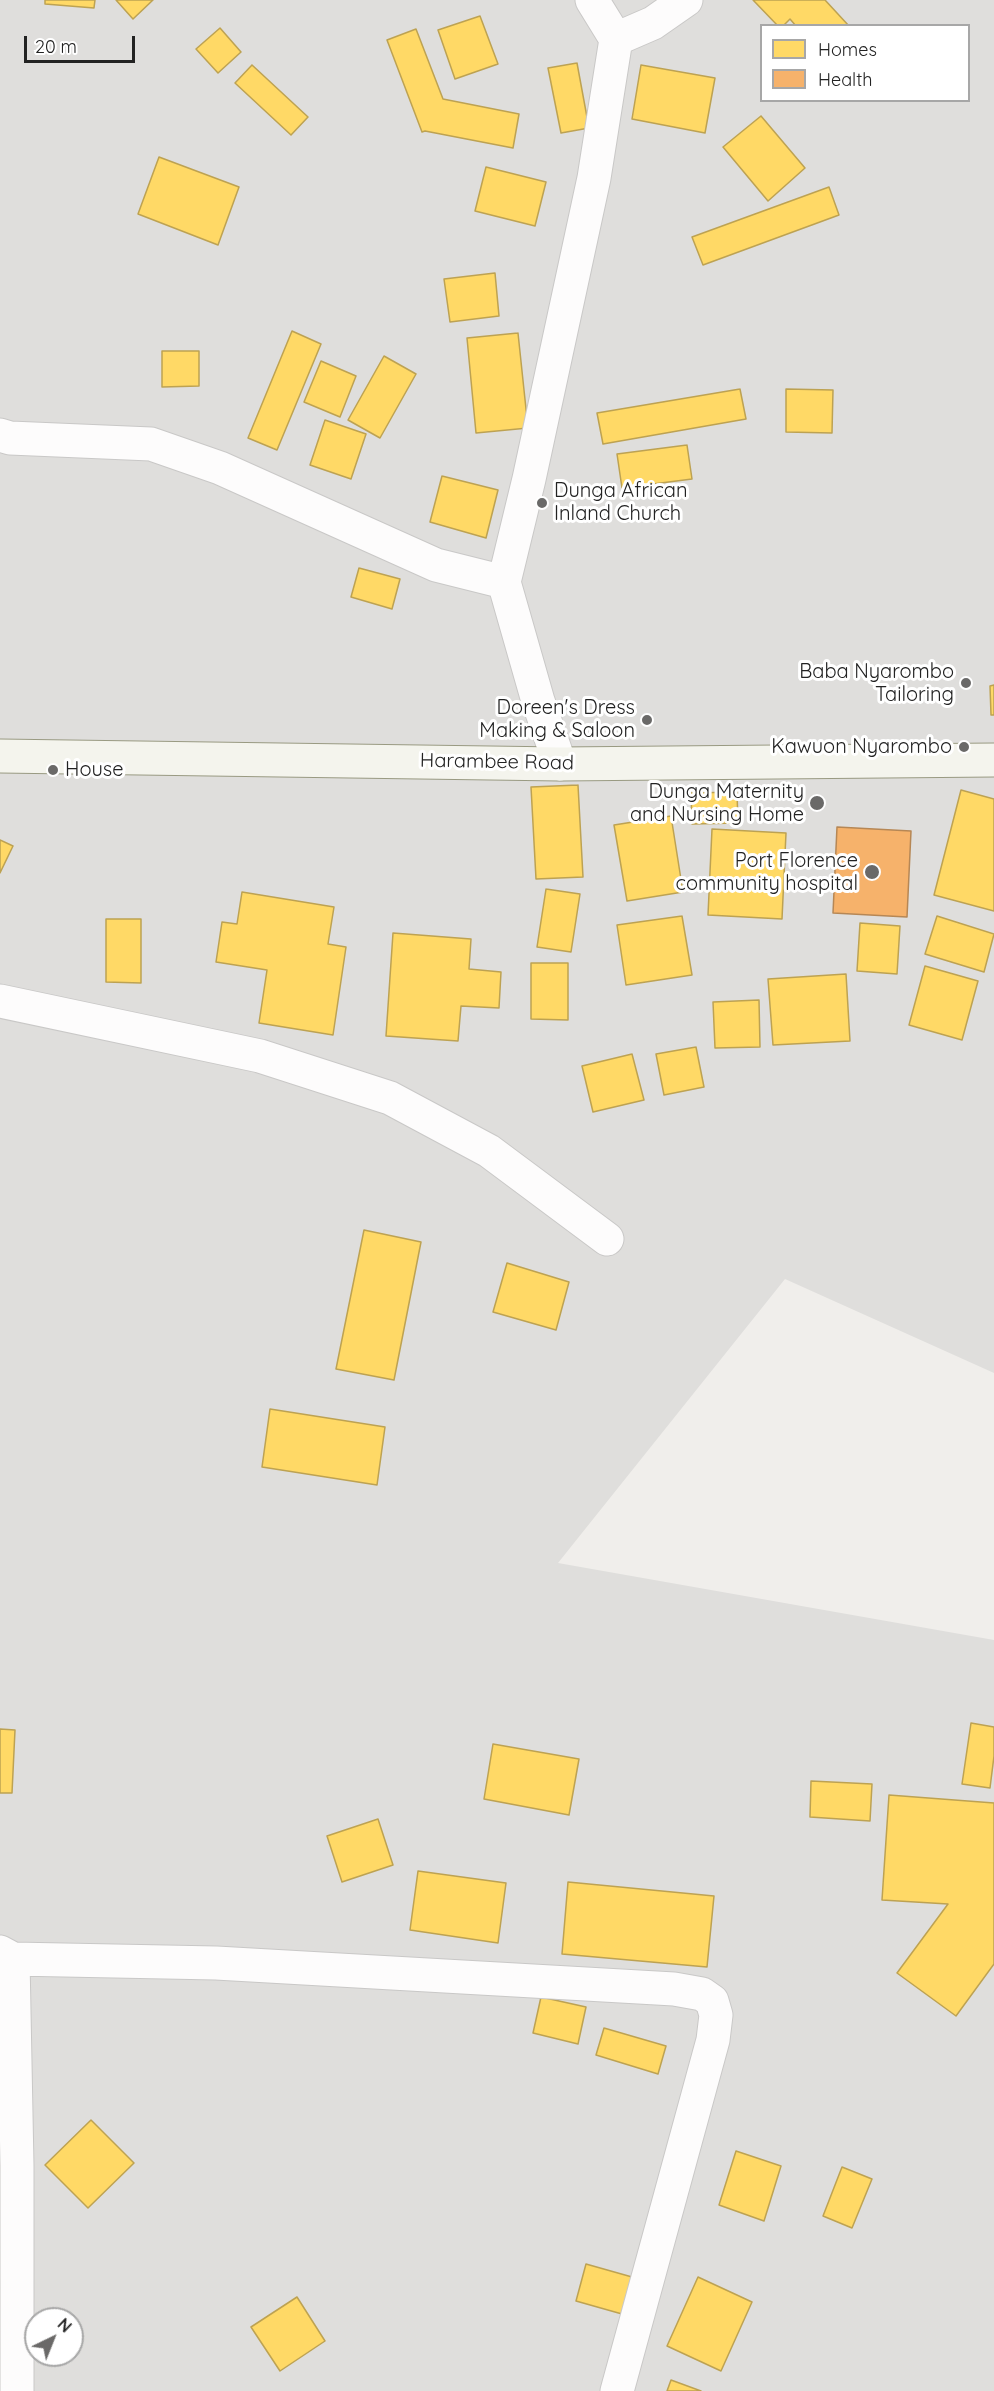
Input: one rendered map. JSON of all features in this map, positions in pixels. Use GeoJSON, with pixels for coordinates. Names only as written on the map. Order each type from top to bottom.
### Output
{"type":"FeatureCollection","features":[{"type":"Feature","properties":{"kind":"main road","name":"Harambee Road"},"geometry":{"type":"LineString","coordinates":[[0,756],[560,764],[994,760]]}},
{"type":"Feature","properties":{"kind":"street"},"geometry":{"type":"LineString","coordinates":[[560,764],[538,701],[504,582],[530,479],[594,178],[616,39],[592,0]]}},
{"type":"Feature","properties":{"kind":"street"},"geometry":{"type":"LineString","coordinates":[[616,39],[653,23],[686,0]]}},
{"type":"Feature","properties":{"kind":"street"},"geometry":{"type":"LineString","coordinates":[[0,435],[10,438],[151,444],[230,473],[436,565],[504,582]]}},
{"type":"Feature","properties":{"kind":"street"},"geometry":{"type":"LineString","coordinates":[[0,1001],[260,1056],[390,1098],[489,1151],[607,1239]]}},
{"type":"Feature","properties":{"kind":"street"},"geometry":{"type":"LineString","coordinates":[[17,2391],[17,2166],[6,1955],[216,1963],[651,1988],[702,1994],[712,2001],[716,2015],[713,2040],[617,2391]]}},
{"type":"Feature","properties":{"kind":"shaded area"},"geometry":{"type":"Polygon","coordinates":[[[0,0],[994,0],[994,1373],[785,1279],[558,1563],[994,1640],[994,2391],[0,2391],[0,0]]]}},
{"type":"Feature","properties":{"kind":"building: Homes"},"geometry":{"type":"Polygon","coordinates":[[[45,0],[95,0],[94,8],[45,4],[45,0]]]}},
{"type":"Feature","properties":{"kind":"building: Homes"},"geometry":{"type":"Polygon","coordinates":[[[116,0],[153,0],[133,19],[116,0]]]}},
{"type":"Feature","properties":{"kind":"building: Homes"},"geometry":{"type":"Polygon","coordinates":[[[753,0],[825,0],[847,24],[794,24],[790,19],[785,24],[776,24],[753,0]]]}},
{"type":"Feature","properties":{"kind":"building: Homes"},"geometry":{"type":"Polygon","coordinates":[[[480,16],[498,64],[455,79],[438,30],[480,16]]]}},
{"type":"Feature","properties":{"kind":"building: Homes"},"geometry":{"type":"Polygon","coordinates":[[[220,28],[241,52],[218,73],[196,49],[220,28]]]}},
{"type":"Feature","properties":{"kind":"building: Homes"},"geometry":{"type":"Polygon","coordinates":[[[416,29],[443,99],[519,114],[513,148],[422,132],[387,40],[416,29]]]}},
{"type":"Feature","properties":{"kind":"building: Homes"},"geometry":{"type":"Polygon","coordinates":[[[577,63],[589,128],[561,133],[548,68],[577,63]]]}},
{"type":"Feature","properties":{"kind":"building: Homes"},"geometry":{"type":"Polygon","coordinates":[[[252,65],[308,117],[291,135],[235,83],[252,65]]]}},
{"type":"Feature","properties":{"kind":"building: Homes"},"geometry":{"type":"Polygon","coordinates":[[[641,65],[715,78],[705,133],[632,119],[641,65]]]}},
{"type":"Feature","properties":{"kind":"building: Homes"},"geometry":{"type":"Polygon","coordinates":[[[761,116],[805,168],[768,201],[723,147],[761,116]]]}},
{"type":"Feature","properties":{"kind":"building: Homes"},"geometry":{"type":"Polygon","coordinates":[[[159,157],[239,187],[218,245],[138,214],[159,157]]]}},
{"type":"Feature","properties":{"kind":"building: Homes"},"geometry":{"type":"Polygon","coordinates":[[[486,167],[546,182],[535,226],[475,211],[486,167]]]}},
{"type":"Feature","properties":{"kind":"building: Homes"},"geometry":{"type":"Polygon","coordinates":[[[829,187],[839,215],[703,265],[692,237],[829,187]]]}},
{"type":"Feature","properties":{"kind":"building: Homes"},"geometry":{"type":"Polygon","coordinates":[[[495,273],[499,316],[450,322],[444,279],[495,273]]]}},
{"type":"Feature","properties":{"kind":"building: Homes"},"geometry":{"type":"Polygon","coordinates":[[[292,331],[321,344],[277,450],[248,438],[292,331]]]}},
{"type":"Feature","properties":{"kind":"building: Homes"},"geometry":{"type":"Polygon","coordinates":[[[518,333],[528,428],[476,433],[467,338],[518,333]]]}},
{"type":"Feature","properties":{"kind":"building: Homes"},"geometry":{"type":"Polygon","coordinates":[[[162,351],[199,351],[199,386],[162,387],[162,351]]]}},
{"type":"Feature","properties":{"kind":"building: Homes"},"geometry":{"type":"Polygon","coordinates":[[[384,356],[416,374],[380,438],[348,420],[384,356]]]}},
{"type":"Feature","properties":{"kind":"building: Homes"},"geometry":{"type":"Polygon","coordinates":[[[321,361],[356,376],[340,417],[304,402],[321,361]]]}},
{"type":"Feature","properties":{"kind":"building: Homes"},"geometry":{"type":"Polygon","coordinates":[[[740,389],[746,419],[603,444],[597,413],[740,389]]]}},
{"type":"Feature","properties":{"kind":"building: Homes"},"geometry":{"type":"Polygon","coordinates":[[[786,389],[833,390],[832,433],[786,432],[786,389]]]}},
{"type":"Feature","properties":{"kind":"building: Homes"},"geometry":{"type":"Polygon","coordinates":[[[325,420],[366,434],[351,479],[310,465],[325,420]]]}},
{"type":"Feature","properties":{"kind":"building: Homes"},"geometry":{"type":"Polygon","coordinates":[[[687,445],[692,479],[622,488],[617,454],[687,445]]]}},
{"type":"Feature","properties":{"kind":"building: Homes"},"geometry":{"type":"Polygon","coordinates":[[[442,476],[498,490],[486,538],[430,522],[442,476]]]}},
{"type":"Feature","properties":{"kind":"building: Homes"},"geometry":{"type":"Polygon","coordinates":[[[359,568],[400,579],[392,609],[351,597],[359,568]]]}},
{"type":"Feature","properties":{"kind":"building: Homes"},"geometry":{"type":"Polygon","coordinates":[[[994,685],[994,715],[991,715],[990,686],[994,685]]]}},
{"type":"Feature","properties":{"kind":"building: Homes"},"geometry":{"type":"Polygon","coordinates":[[[578,785],[583,877],[536,879],[531,787],[578,785]]]}},
{"type":"Feature","properties":{"kind":"building: Homes"},"geometry":{"type":"Polygon","coordinates":[[[961,790],[994,799],[994,911],[934,895],[961,790]]]}},
{"type":"Feature","properties":{"kind":"building: Homes"},"geometry":{"type":"Polygon","coordinates":[[[737,792],[738,823],[692,824],[691,793],[737,792]]]}},
{"type":"Feature","properties":{"kind":"building: Homes"},"geometry":{"type":"Polygon","coordinates":[[[671,816],[683,892],[627,901],[614,825],[671,816]]]}},
{"type":"Feature","properties":{"kind":"building: Homes"},"geometry":{"type":"Polygon","coordinates":[[[712,829],[786,833],[782,919],[708,915],[712,829]]]}},
{"type":"Feature","properties":{"kind":"building: Homes"},"geometry":{"type":"Polygon","coordinates":[[[0,840],[13,846],[0,873],[0,840]]]}},
{"type":"Feature","properties":{"kind":"building: Homes"},"geometry":{"type":"Polygon","coordinates":[[[546,889],[580,894],[571,952],[537,947],[546,889]]]}},
{"type":"Feature","properties":{"kind":"building: Homes"},"geometry":{"type":"Polygon","coordinates":[[[242,892],[334,907],[328,944],[346,947],[333,1035],[259,1023],[267,970],[216,962],[222,922],[237,924],[242,892]]]}},
{"type":"Feature","properties":{"kind":"building: Homes"},"geometry":{"type":"Polygon","coordinates":[[[682,916],[692,975],[626,985],[617,925],[682,916]]]}},
{"type":"Feature","properties":{"kind":"building: Homes"},"geometry":{"type":"Polygon","coordinates":[[[937,916],[994,934],[984,972],[925,954],[937,916]]]}},
{"type":"Feature","properties":{"kind":"building: Homes"},"geometry":{"type":"Polygon","coordinates":[[[106,919],[141,919],[141,983],[106,982],[106,919]]]}},
{"type":"Feature","properties":{"kind":"building: Homes"},"geometry":{"type":"Polygon","coordinates":[[[860,923],[900,926],[897,974],[857,971],[860,923]]]}},
{"type":"Feature","properties":{"kind":"building: Homes"},"geometry":{"type":"Polygon","coordinates":[[[393,933],[471,939],[469,969],[501,972],[499,1008],[461,1006],[458,1041],[386,1036],[393,933]]]}},
{"type":"Feature","properties":{"kind":"building: Homes"},"geometry":{"type":"Polygon","coordinates":[[[531,963],[568,963],[568,1020],[531,1019],[531,963]]]}},
{"type":"Feature","properties":{"kind":"building: Homes"},"geometry":{"type":"Polygon","coordinates":[[[925,966],[978,981],[962,1040],[909,1025],[925,966]]]}},
{"type":"Feature","properties":{"kind":"building: Homes"},"geometry":{"type":"Polygon","coordinates":[[[846,974],[850,1041],[773,1045],[768,979],[846,974]]]}},
{"type":"Feature","properties":{"kind":"building: Homes"},"geometry":{"type":"Polygon","coordinates":[[[759,1000],[760,1047],[715,1048],[713,1002],[759,1000]]]}},
{"type":"Feature","properties":{"kind":"building: Homes"},"geometry":{"type":"Polygon","coordinates":[[[696,1047],[704,1087],[664,1095],[656,1054],[696,1047]]]}},
{"type":"Feature","properties":{"kind":"building: Homes"},"geometry":{"type":"Polygon","coordinates":[[[632,1054],[644,1100],[593,1112],[582,1066],[632,1054]]]}},
{"type":"Feature","properties":{"kind":"building: Homes"},"geometry":{"type":"Polygon","coordinates":[[[364,1230],[421,1242],[394,1380],[336,1369],[364,1230]]]}},
{"type":"Feature","properties":{"kind":"building: Homes"},"geometry":{"type":"Polygon","coordinates":[[[507,1263],[569,1282],[556,1330],[493,1312],[507,1263]]]}},
{"type":"Feature","properties":{"kind":"building: Homes"},"geometry":{"type":"Polygon","coordinates":[[[270,1409],[385,1427],[377,1485],[262,1467],[270,1409]]]}},
{"type":"Feature","properties":{"kind":"building: Homes"},"geometry":{"type":"Polygon","coordinates":[[[971,1723],[994,1727],[994,1756],[990,1788],[962,1784],[971,1723]]]}},
{"type":"Feature","properties":{"kind":"building: Homes"},"geometry":{"type":"Polygon","coordinates":[[[0,1729],[15,1730],[12,1793],[0,1793],[0,1729]]]}},
{"type":"Feature","properties":{"kind":"building: Homes"},"geometry":{"type":"Polygon","coordinates":[[[493,1744],[579,1759],[569,1815],[484,1799],[493,1744]]]}},
{"type":"Feature","properties":{"kind":"building: Homes"},"geometry":{"type":"Polygon","coordinates":[[[811,1781],[872,1784],[870,1821],[810,1817],[811,1781]]]}},
{"type":"Feature","properties":{"kind":"building: Homes"},"geometry":{"type":"Polygon","coordinates":[[[889,1795],[994,1803],[994,1964],[956,2016],[897,1973],[948,1904],[882,1900],[889,1795]]]}},
{"type":"Feature","properties":{"kind":"building: Homes"},"geometry":{"type":"Polygon","coordinates":[[[378,1819],[393,1865],[342,1882],[327,1836],[378,1819]]]}},
{"type":"Feature","properties":{"kind":"building: Homes"},"geometry":{"type":"Polygon","coordinates":[[[418,1871],[506,1883],[498,1943],[410,1930],[418,1871]]]}},
{"type":"Feature","properties":{"kind":"building: Homes"},"geometry":{"type":"Polygon","coordinates":[[[568,1882],[714,1896],[707,1967],[562,1954],[568,1882]]]}},
{"type":"Feature","properties":{"kind":"building: Homes"},"geometry":{"type":"Polygon","coordinates":[[[541,1997],[586,2007],[578,2044],[533,2033],[541,1997]]]}},
{"type":"Feature","properties":{"kind":"building: Homes"},"geometry":{"type":"Polygon","coordinates":[[[604,2028],[666,2046],[658,2074],[596,2055],[604,2028]]]}},
{"type":"Feature","properties":{"kind":"building: Homes"},"geometry":{"type":"Polygon","coordinates":[[[91,2120],[134,2163],[88,2208],[45,2165],[91,2120]]]}},
{"type":"Feature","properties":{"kind":"building: Homes"},"geometry":{"type":"Polygon","coordinates":[[[736,2151],[781,2166],[764,2221],[719,2205],[736,2151]]]}},
{"type":"Feature","properties":{"kind":"building: Homes"},"geometry":{"type":"Polygon","coordinates":[[[842,2167],[872,2179],[852,2228],[823,2216],[842,2167]]]}},
{"type":"Feature","properties":{"kind":"building: Homes"},"geometry":{"type":"Polygon","coordinates":[[[586,2264],[632,2277],[622,2314],[576,2301],[586,2264]]]}},
{"type":"Feature","properties":{"kind":"building: Homes"},"geometry":{"type":"Polygon","coordinates":[[[698,2277],[752,2302],[721,2371],[667,2346],[698,2277]]]}},
{"type":"Feature","properties":{"kind":"building: Homes"},"geometry":{"type":"Polygon","coordinates":[[[297,2297],[325,2341],[280,2371],[251,2327],[297,2297]]]}},
{"type":"Feature","properties":{"kind":"building: Homes"},"geometry":{"type":"Polygon","coordinates":[[[671,2380],[701,2391],[667,2391],[671,2380]]]}},
{"type":"Feature","properties":{"kind":"building: Health","name":"Port Florence community hospital"},"geometry":{"type":"Polygon","coordinates":[[[837,827],[911,831],[907,917],[833,913],[837,827]]]}},
{"type":"Feature","properties":{"kind":"place","name":"Dunga African Inland Church"},"geometry":{"type":"Point","coordinates":[542,503]}},
{"type":"Feature","properties":{"kind":"place","name":"Baba Nyarombo Tailoring"},"geometry":{"type":"Point","coordinates":[966,683]}},
{"type":"Feature","properties":{"kind":"place","name":"Doreen's Dress Making & Saloon"},"geometry":{"type":"Point","coordinates":[647,720]}},
{"type":"Feature","properties":{"kind":"place","name":"Kawuon Nyarombo"},"geometry":{"type":"Point","coordinates":[964,747]}},
{"type":"Feature","properties":{"kind":"place","name":"House"},"geometry":{"type":"Point","coordinates":[53,770]}},
{"type":"Feature","properties":{"kind":"place","name":"Dunga Maternity and Nursing Home"},"geometry":{"type":"Point","coordinates":[817,803]}},
{"type":"Feature","properties":{"kind":"place","name":"Port Florence community hospital"},"geometry":{"type":"Point","coordinates":[872,872]}}]}
